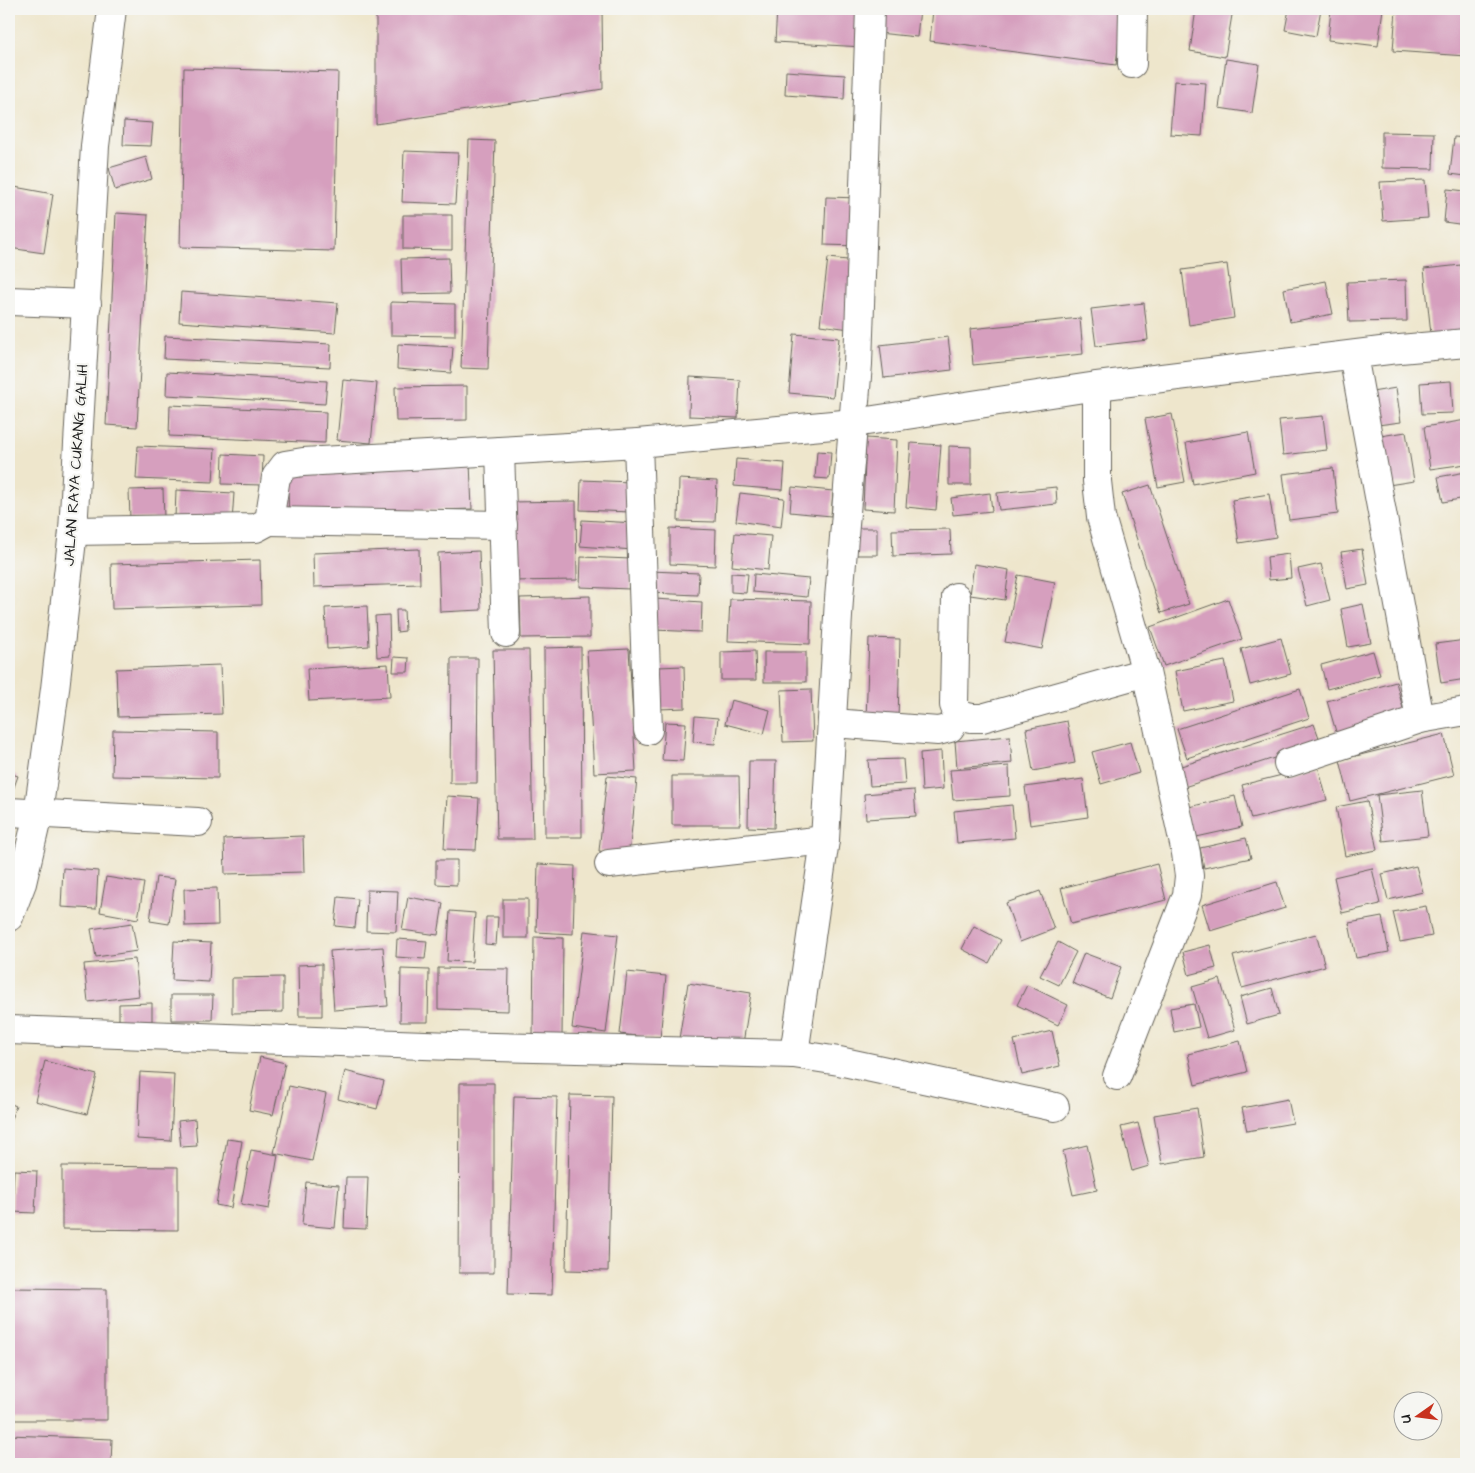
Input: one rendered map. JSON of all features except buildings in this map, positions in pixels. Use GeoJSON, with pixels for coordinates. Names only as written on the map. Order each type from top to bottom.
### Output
{"type":"FeatureCollection","features":[{"type":"Feature","properties":{"kind":"street","name":"JALAN RAYA CUKANG GALIH"},"geometry":{"type":"LineString","coordinates":[[9,917],[15,882],[38,814],[55,689],[73,530],[95,146],[112,9]]}},
{"type":"Feature","properties":{"kind":"street"},"geometry":{"type":"LineString","coordinates":[[794,1054],[824,840],[833,723],[839,599],[858,364],[870,9]]}},
{"type":"Feature","properties":{"kind":"street"},"geometry":{"type":"LineString","coordinates":[[1132,64],[1133,9]]}},
{"type":"Feature","properties":{"kind":"street"},"geometry":{"type":"LineString","coordinates":[[9,301],[87,304]]}},
{"type":"Feature","properties":{"kind":"street"},"geometry":{"type":"LineString","coordinates":[[269,521],[276,477],[286,465],[303,462],[638,443],[854,423],[1097,386],[1466,343]]}},
{"type":"Feature","properties":{"kind":"street"},"geometry":{"type":"LineString","coordinates":[[1353,355],[1420,719]]}},
{"type":"Feature","properties":{"kind":"street"},"geometry":{"type":"LineString","coordinates":[[1097,386],[1096,481],[1101,517],[1146,672],[1186,853],[1189,876],[1187,895],[1117,1076]]}},
{"type":"Feature","properties":{"kind":"street"},"geometry":{"type":"LineString","coordinates":[[638,443],[648,730]]}},
{"type":"Feature","properties":{"kind":"street"},"geometry":{"type":"LineString","coordinates":[[500,451],[506,633]]}},
{"type":"Feature","properties":{"kind":"street"},"geometry":{"type":"LineString","coordinates":[[73,530],[238,529],[256,528],[269,521],[503,525]]}},
{"type":"Feature","properties":{"kind":"street"},"geometry":{"type":"LineString","coordinates":[[956,597],[954,705],[958,715]]}},
{"type":"Feature","properties":{"kind":"street"},"geometry":{"type":"LineString","coordinates":[[958,715],[982,718],[1146,672]]}},
{"type":"Feature","properties":{"kind":"street"},"geometry":{"type":"LineString","coordinates":[[1288,763],[1420,719],[1466,711]]}},
{"type":"Feature","properties":{"kind":"street"},"geometry":{"type":"LineString","coordinates":[[833,723],[938,731],[950,728],[958,715]]}},
{"type":"Feature","properties":{"kind":"street"},"geometry":{"type":"LineString","coordinates":[[9,812],[198,822]]}},
{"type":"Feature","properties":{"kind":"street"},"geometry":{"type":"LineString","coordinates":[[609,864],[824,840]]}},
{"type":"Feature","properties":{"kind":"street"},"geometry":{"type":"LineString","coordinates":[[9,1030],[452,1046],[794,1054],[839,1060],[1055,1107]]}}]}
